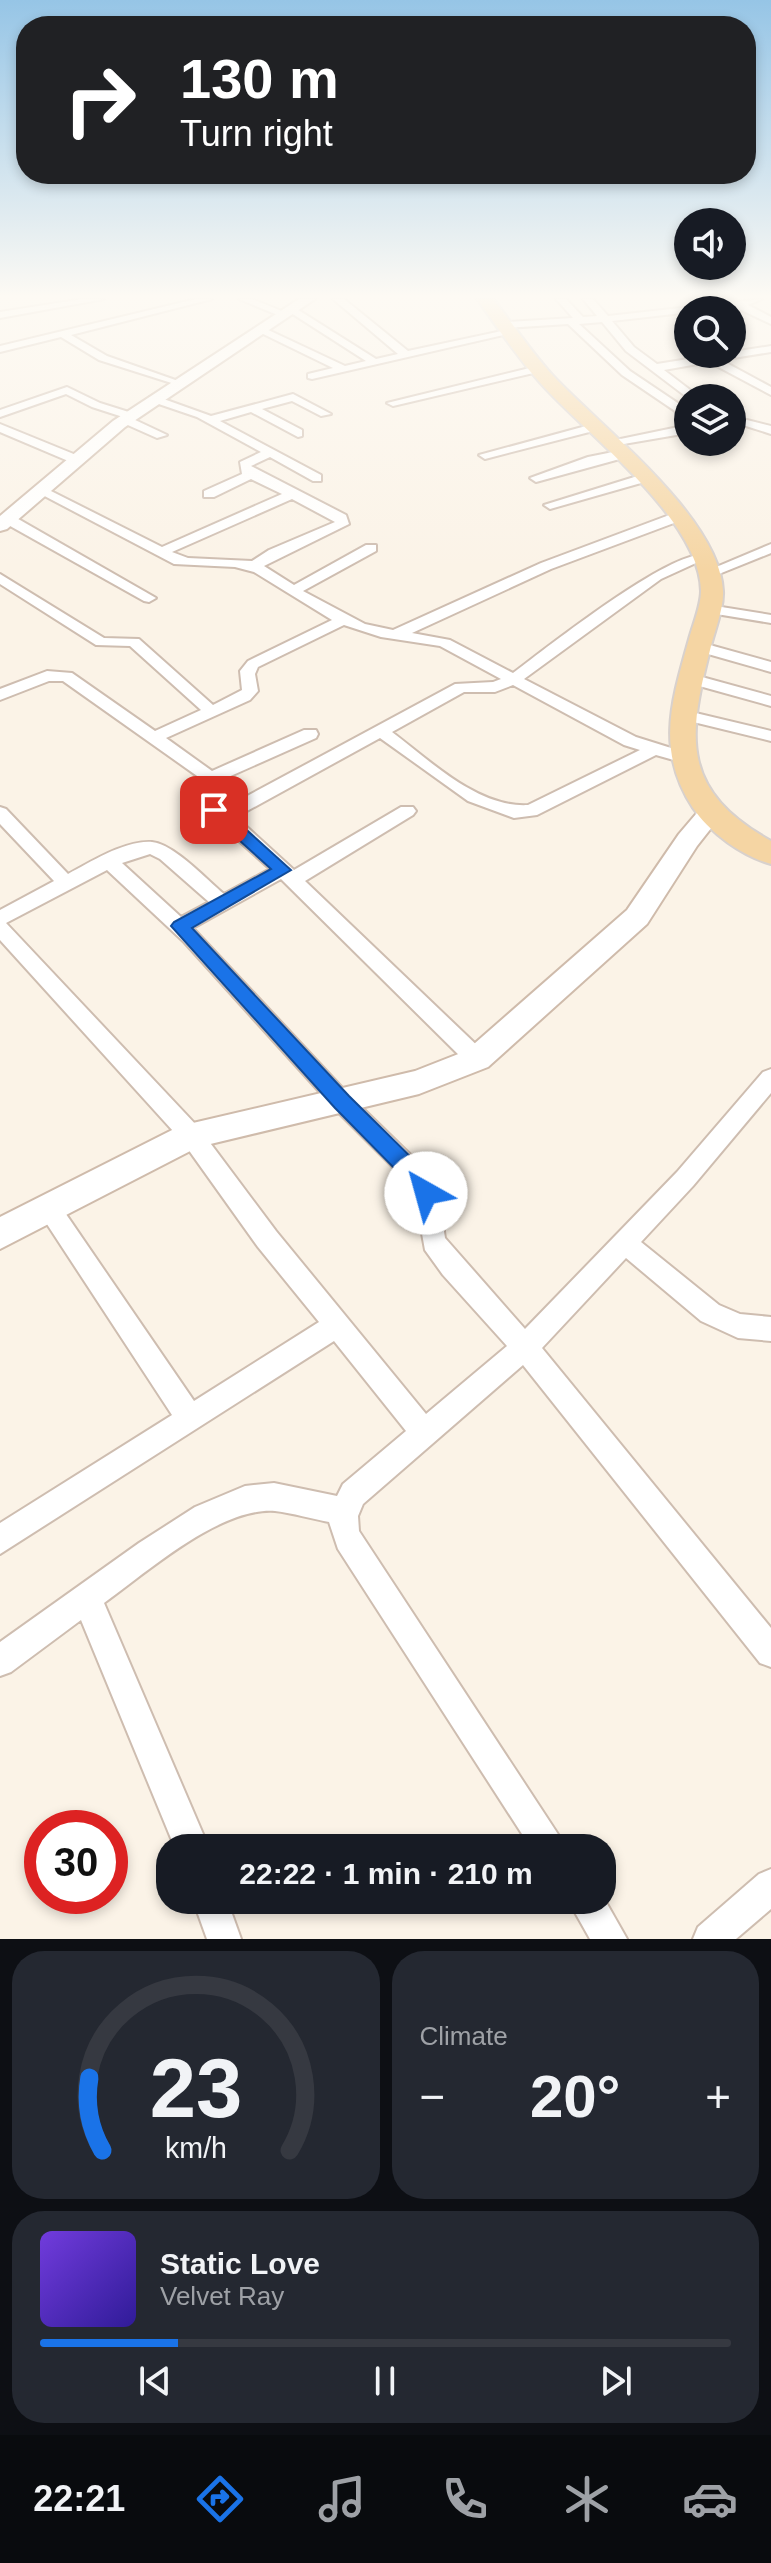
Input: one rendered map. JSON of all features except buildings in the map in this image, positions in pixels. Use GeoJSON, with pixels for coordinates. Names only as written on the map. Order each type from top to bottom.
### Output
{"type":"FeatureCollection","features":[{"type":"Feature","properties":{"kind":"main road"},"geometry":{"type":"LineString","coordinates":[[557,389],[644,478],[677,517],[706,565],[712,591],[683,715],[681,757],[700,798],[711,813],[771,854]]}},
{"type":"Feature","properties":{"kind":"street"},"geometry":{"type":"LineString","coordinates":[[149,598],[4,522],[128,418],[169,389]]}},
{"type":"Feature","properties":{"kind":"street"},"geometry":{"type":"LineString","coordinates":[[393,403],[451,389]]}},
{"type":"Feature","properties":{"kind":"street"},"geometry":{"type":"LineString","coordinates":[[649,389],[674,406]]}},
{"type":"Feature","properties":{"kind":"street"},"geometry":{"type":"LineString","coordinates":[[0,428],[67,390],[161,435]]}},
{"type":"Feature","properties":{"kind":"street"},"geometry":{"type":"LineString","coordinates":[[210,420],[293,397],[325,414]]}},
{"type":"Feature","properties":{"kind":"street"},"geometry":{"type":"LineString","coordinates":[[154,399],[210,420],[317,478]]}},
{"type":"Feature","properties":{"kind":"street"},"geometry":{"type":"LineString","coordinates":[[251,408],[298,433]]}},
{"type":"Feature","properties":{"kind":"street"},"geometry":{"type":"LineString","coordinates":[[0,414],[26,415]]}},
{"type":"Feature","properties":{"kind":"street"},"geometry":{"type":"LineString","coordinates":[[746,423],[771,430]]}},
{"type":"Feature","properties":{"kind":"street"},"geometry":{"type":"LineString","coordinates":[[0,428],[77,460]]}},
{"type":"Feature","properties":{"kind":"street"},"geometry":{"type":"LineString","coordinates":[[485,455],[674,431]]}},
{"type":"Feature","properties":{"kind":"street"},"geometry":{"type":"LineString","coordinates":[[536,478],[592,460],[610,441]]}},
{"type":"Feature","properties":{"kind":"street"},"geometry":{"type":"LineString","coordinates":[[254,566],[274,553],[342,524],[341,518],[252,474],[244,465],[269,453]]}},
{"type":"Feature","properties":{"kind":"street"},"geometry":{"type":"LineString","coordinates":[[209,494],[252,474]]}},
{"type":"Feature","properties":{"kind":"street"},"geometry":{"type":"LineString","coordinates":[[550,505],[644,478]]}},
{"type":"Feature","properties":{"kind":"street"},"geometry":{"type":"LineString","coordinates":[[41,491],[192,564],[235,562],[254,566],[293,591],[377,633],[428,638],[445,643],[652,750],[681,757]]}},
{"type":"Feature","properties":{"kind":"street"},"geometry":{"type":"LineString","coordinates":[[162,552],[292,494]]}},
{"type":"Feature","properties":{"kind":"street"},"geometry":{"type":"LineString","coordinates":[[393,636],[546,566],[677,517]]}},
{"type":"Feature","properties":{"kind":"street"},"geometry":{"type":"LineString","coordinates":[[293,591],[371,548]]}},
{"type":"Feature","properties":{"kind":"street"},"geometry":{"type":"LineString","coordinates":[[223,817],[461,687],[495,687],[514,679],[656,576],[771,548]]}},
{"type":"Feature","properties":{"kind":"street"},"geometry":{"type":"LineString","coordinates":[[0,578],[101,642],[134,642],[212,712]]}},
{"type":"Feature","properties":{"kind":"street"},"geometry":{"type":"LineString","coordinates":[[709,609],[771,619]]}},
{"type":"Feature","properties":{"kind":"street"},"geometry":{"type":"LineString","coordinates":[[154,737],[244,697],[250,691],[245,678],[253,664],[345,619]]}},
{"type":"Feature","properties":{"kind":"street"},"geometry":{"type":"LineString","coordinates":[[699,647],[771,667]]}},
{"type":"Feature","properties":{"kind":"street"},"geometry":{"type":"LineString","coordinates":[[0,695],[47,676],[67,676],[211,778]]}},
{"type":"Feature","properties":{"kind":"street"},"geometry":{"type":"LineString","coordinates":[[691,679],[771,701]]}},
{"type":"Feature","properties":{"kind":"street"},"geometry":{"type":"LineString","coordinates":[[683,715],[771,736]]}},
{"type":"Feature","properties":{"kind":"street"},"geometry":{"type":"LineString","coordinates":[[382,732],[443,777],[513,814],[531,811],[652,750]]}},
{"type":"Feature","properties":{"kind":"street"},"geometry":{"type":"LineString","coordinates":[[310,734],[211,778],[199,792],[477,1059]]}},
{"type":"Feature","properties":{"kind":"street"},"geometry":{"type":"LineString","coordinates":[[180,926],[222,903],[288,875],[407,811]]}},
{"type":"Feature","properties":{"kind":"street"},"geometry":{"type":"LineString","coordinates":[[0,813],[67,884]]}},
{"type":"Feature","properties":{"kind":"street"},"geometry":{"type":"LineString","coordinates":[[0,1234],[191,1135],[419,1082],[477,1059],[637,917],[688,840],[711,813]]}},
{"type":"Feature","properties":{"kind":"street"},"geometry":{"type":"LineString","coordinates":[[0,918],[110,863],[136,852],[156,849],[222,903]]}},
{"type":"Feature","properties":{"kind":"street"},"geometry":{"type":"LineString","coordinates":[[110,863],[180,926],[342,1102],[414,1173],[426,1193],[434,1242],[452,1267],[525,1347],[771,1652]]}},
{"type":"Feature","properties":{"kind":"street"},"geometry":{"type":"LineString","coordinates":[[0,928],[90,1022],[191,1135],[267,1239],[424,1432]]}},
{"type":"Feature","properties":{"kind":"street"},"geometry":{"type":"LineString","coordinates":[[541,1834],[348,1539],[342,1526],[343,1511],[353,1494],[525,1347],[625,1243],[771,1078]]}},
{"type":"Feature","properties":{"kind":"street"},"geometry":{"type":"LineString","coordinates":[[49,1208],[191,1419]]}},
{"type":"Feature","properties":{"kind":"street"},"geometry":{"type":"LineString","coordinates":[[625,1243],[710,1313],[738,1326],[771,1329]]}},
{"type":"Feature","properties":{"kind":"street"},"geometry":{"type":"LineString","coordinates":[[0,1540],[337,1325]]}},
{"type":"Feature","properties":{"kind":"street"},"geometry":{"type":"LineString","coordinates":[[0,1661],[205,1517],[245,1500],[274,1497],[343,1511]]}},
{"type":"Feature","properties":{"kind":"street"},"geometry":{"type":"LineString","coordinates":[[87,1598],[186,1834]]}},
{"type":"Feature","properties":{"kind":"street"},"geometry":{"type":"LineString","coordinates":[[710,1939],[771,1886]]}},
{"type":"Feature","properties":{"kind":"street"},"geometry":{"type":"LineString","coordinates":[[215,1914],[224,1939]]}},
{"type":"Feature","properties":{"kind":"street"},"geometry":{"type":"LineString","coordinates":[[594,1914],[610,1939]]}},
{"type":"Feature","properties":{"kind":"route"},"geometry":{"type":"LineString","coordinates":[[214,810],[243,832],[283,870],[180,926],[342,1102],[414,1173],[426,1193]]}}]}
